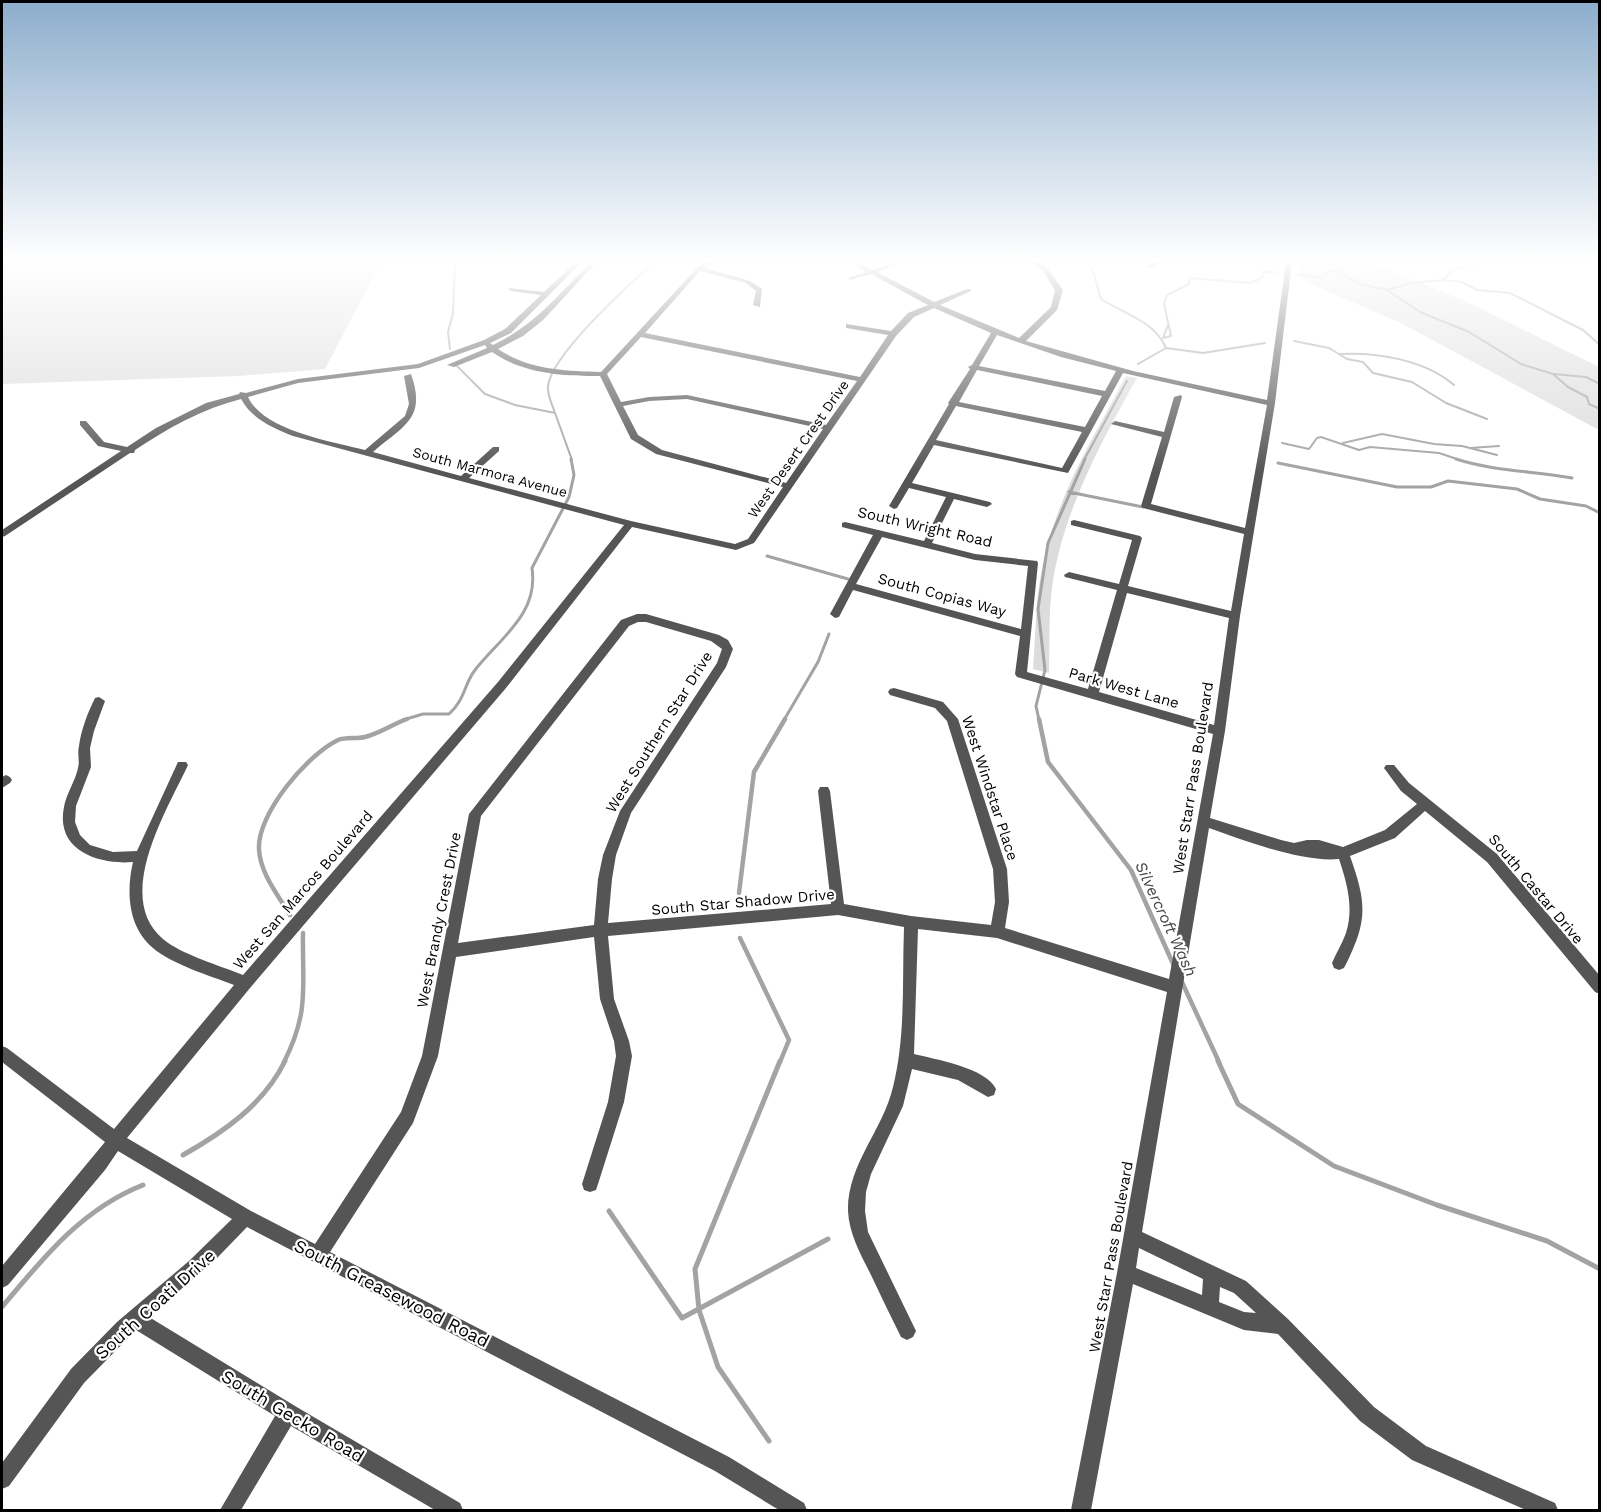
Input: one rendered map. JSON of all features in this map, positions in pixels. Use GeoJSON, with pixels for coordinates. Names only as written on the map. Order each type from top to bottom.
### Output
{"type":"FeatureCollection","features":[{"type":"Feature","properties":{"kind":"street"},"geometry":{"type":"LineString","coordinates":[[2,534],[6,526],[131,451],[244,397],[320,377],[419,366],[485,343],[505,333]]}},
{"type":"Feature","properties":{"kind":"street"},"geometry":{"type":"LineString","coordinates":[[244,397],[317,384],[408,376],[493,349],[518,333]]}},
{"type":"Feature","properties":{"kind":"street"},"geometry":{"type":"LineString","coordinates":[[885,333],[893,334]]}},
{"type":"Feature","properties":{"kind":"street"},"geometry":{"type":"LineString","coordinates":[[894,507],[909,485],[972,367],[995,333]]}},
{"type":"Feature","properties":{"kind":"street"},"geometry":{"type":"LineString","coordinates":[[997,333],[1121,369],[1271,403]]}},
{"type":"Feature","properties":{"kind":"street"},"geometry":{"type":"LineString","coordinates":[[1020,341],[1029,333]]}},
{"type":"Feature","properties":{"kind":"street","name":"West Starr Pass Boulevard"},"geometry":{"type":"LineString","coordinates":[[1081,1510],[1126,1273],[1176,988],[1219,731],[1280,333]]}},
{"type":"Feature","properties":{"kind":"street"},"geometry":{"type":"LineString","coordinates":[[485,343],[520,364],[557,375],[603,374],[639,334],[863,380]]}},
{"type":"Feature","properties":{"kind":"street","name":"West Desert Crest Drive"},"geometry":{"type":"LineString","coordinates":[[746,549],[893,334]]}},
{"type":"Feature","properties":{"kind":"street"},"geometry":{"type":"LineString","coordinates":[[972,367],[1107,394]]}},
{"type":"Feature","properties":{"kind":"street"},"geometry":{"type":"LineString","coordinates":[[932,442],[1065,471],[1121,369]]}},
{"type":"Feature","properties":{"kind":"street"},"geometry":{"type":"LineString","coordinates":[[603,374],[634,436],[659,452],[789,486]]}},
{"type":"Feature","properties":{"kind":"street"},"geometry":{"type":"LineString","coordinates":[[365,454],[409,417],[413,404],[408,376]]}},
{"type":"Feature","properties":{"kind":"street","name":"South Marmora Avenue"},"geometry":{"type":"LineString","coordinates":[[244,397],[274,426],[365,454],[630,524],[722,546],[746,549]]}},
{"type":"Feature","properties":{"kind":"street"},"geometry":{"type":"LineString","coordinates":[[617,405],[649,399],[687,397],[829,428]]}},
{"type":"Feature","properties":{"kind":"street"},"geometry":{"type":"LineString","coordinates":[[1178,397],[1146,506],[1250,532]]}},
{"type":"Feature","properties":{"kind":"street"},"geometry":{"type":"LineString","coordinates":[[952,403],[1086,430]]}},
{"type":"Feature","properties":{"kind":"street"},"geometry":{"type":"LineString","coordinates":[[83,423],[101,444],[131,451]]}},
{"type":"Feature","properties":{"kind":"street"},"geometry":{"type":"LineString","coordinates":[[1115,424],[1167,435]]}},
{"type":"Feature","properties":{"kind":"street"},"geometry":{"type":"LineString","coordinates":[[463,479],[496,449]]}},
{"type":"Feature","properties":{"kind":"street"},"geometry":{"type":"LineString","coordinates":[[909,485],[987,504]]}},
{"type":"Feature","properties":{"kind":"street"},"geometry":{"type":"LineString","coordinates":[[927,544],[951,495]]}},
{"type":"Feature","properties":{"kind":"street"},"geometry":{"type":"LineString","coordinates":[[1074,523],[1137,538],[1093,693]]}},
{"type":"Feature","properties":{"kind":"street","name":"West San Marcos Boulevard"},"geometry":{"type":"LineString","coordinates":[[2,1279],[245,983],[502,685],[578,593],[600,560],[630,524]]}},
{"type":"Feature","properties":{"kind":"street","name":"South Wright Road"},"geometry":{"type":"LineString","coordinates":[[845,525],[975,556],[1033,563],[1025,634]]}},
{"type":"Feature","properties":{"kind":"street"},"geometry":{"type":"LineString","coordinates":[[835,614],[879,533]]}},
{"type":"Feature","properties":{"kind":"street"},"geometry":{"type":"LineString","coordinates":[[1069,575],[1235,616]]}},
{"type":"Feature","properties":{"kind":"street","name":"South Copias Way"},"geometry":{"type":"LineString","coordinates":[[851,586],[1025,634]]}},
{"type":"Feature","properties":{"kind":"street","name":"West Southern Star Drive"},"geometry":{"type":"LineString","coordinates":[[590,1184],[620,1085],[624,1057],[620,1033],[608,1002],[603,930],[607,866],[614,835],[626,811],[732,647],[715,638],[633,616]]}},
{"type":"Feature","properties":{"kind":"street","name":"West Brandy Crest Drive"},"geometry":{"type":"LineString","coordinates":[[318,1254],[407,1117],[430,1056],[475,814],[621,626],[633,616]]}},
{"type":"Feature","properties":{"kind":"street","name":"Park West Lane"},"geometry":{"type":"LineString","coordinates":[[1025,634],[1021,674],[1219,731]]}},
{"type":"Feature","properties":{"kind":"street","name":"West Windstar Place"},"geometry":{"type":"LineString","coordinates":[[894,692],[948,708],[1000,869],[1002,902],[997,932]]}},
{"type":"Feature","properties":{"kind":"street"},"geometry":{"type":"LineString","coordinates":[[99,701],[87,731],[84,748],[85,767],[70,806],[69,822],[75,838],[86,849],[113,858],[141,856]]}},
{"type":"Feature","properties":{"kind":"street"},"geometry":{"type":"LineString","coordinates":[[182,765],[141,856],[136,875],[135,901],[143,925],[158,944],[245,983]]}},
{"type":"Feature","properties":{"kind":"street","name":"South Castar Drive"},"geometry":{"type":"LineString","coordinates":[[1390,768],[1405,787],[1492,858],[1599,987]]}},
{"type":"Feature","properties":{"kind":"street"},"geometry":{"type":"LineString","coordinates":[[824,791],[838,909]]}},
{"type":"Feature","properties":{"kind":"street"},"geometry":{"type":"LineString","coordinates":[[1203,821],[1274,846],[1295,848],[1309,854],[1343,853],[1390,834],[1426,803]]}},
{"type":"Feature","properties":{"kind":"street"},"geometry":{"type":"LineString","coordinates":[[1339,963],[1358,920],[1357,894],[1343,853]]}},
{"type":"Feature","properties":{"kind":"street","name":"South Star Shadow Drive"},"geometry":{"type":"LineString","coordinates":[[449,951],[603,930],[838,909],[911,922],[997,932],[1176,988]]}},
{"type":"Feature","properties":{"kind":"street"},"geometry":{"type":"LineString","coordinates":[[907,1331],[860,1233],[856,1218],[856,1194],[861,1175],[894,1111],[905,1060],[911,922]]}},
{"type":"Feature","properties":{"kind":"street","name":"South Greasewood Road"},"geometry":{"type":"LineString","coordinates":[[4,1059],[116,1141],[245,1217],[722,1464],[797,1510]]}},
{"type":"Feature","properties":{"kind":"street"},"geometry":{"type":"LineString","coordinates":[[905,1060],[961,1073],[988,1089]]}},
{"type":"Feature","properties":{"kind":"street","name":"South Coati Drive"},"geometry":{"type":"LineString","coordinates":[[2,1479],[64,1395],[105,1346],[206,1257],[245,1217]]}},
{"type":"Feature","properties":{"kind":"street"},"geometry":{"type":"LineString","coordinates":[[1132,1236],[1240,1287],[1281,1325],[1367,1414],[1419,1453],[1548,1510]]}},
{"type":"Feature","properties":{"kind":"street"},"geometry":{"type":"LineString","coordinates":[[1126,1273],[1244,1321],[1281,1325]]}},
{"type":"Feature","properties":{"kind":"street"},"geometry":{"type":"LineString","coordinates":[[1210,1307],[1212,1273]]}},
{"type":"Feature","properties":{"kind":"street","name":"South Gecko Road"},"geometry":{"type":"LineString","coordinates":[[135,1319],[288,1413],[453,1510]]}},
{"type":"Feature","properties":{"kind":"street"},"geometry":{"type":"LineString","coordinates":[[231,1510],[288,1413]]}},
{"type":"Feature","properties":{"kind":"shaded area"},"geometry":{"type":"Polygon","coordinates":[[[2,333],[344,333],[325,369],[238,376],[2,384],[2,333]]]}},
{"type":"Feature","properties":{"kind":"shaded area"},"geometry":{"type":"Polygon","coordinates":[[[1419,333],[1529,333],[1599,367],[1599,430],[1419,333]]]}},
{"type":"Feature","properties":{"kind":"shaded area"},"geometry":{"type":"Polygon","coordinates":[[[1126,376],[1137,378],[1086,476],[1058,554],[1050,604],[1049,673],[1033,669],[1038,593],[1048,543],[1076,469],[1126,376]]]}},
{"type":"Feature","properties":{"kind":"waterway"},"geometry":{"type":"LineString","coordinates":[[448,333],[450,349]]}},
{"type":"Feature","properties":{"kind":"waterway"},"geometry":{"type":"LineString","coordinates":[[555,413],[548,386],[563,356],[583,333]]}},
{"type":"Feature","properties":{"kind":"waterway","name":"Silvercroft Wash"},"geometry":{"type":"LineString","coordinates":[[1155,333],[1166,348]]}},
{"type":"Feature","properties":{"kind":"waterway"},"geometry":{"type":"LineString","coordinates":[[1165,333],[1163,338],[1171,336],[1170,333]]}},
{"type":"Feature","properties":{"kind":"waterway"},"geometry":{"type":"LineString","coordinates":[[1470,333],[1521,364],[1553,374],[1568,387],[1587,397],[1589,404],[1600,409]]}},
{"type":"Feature","properties":{"kind":"waterway"},"geometry":{"type":"LineString","coordinates":[[1586,333],[1600,345]]}},
{"type":"Feature","properties":{"kind":"waterway"},"geometry":{"type":"LineString","coordinates":[[1294,341],[1329,348],[1347,359],[1363,362],[1373,373],[1412,382],[1446,403],[1487,419]]}},
{"type":"Feature","properties":{"kind":"waterway"},"geometry":{"type":"LineString","coordinates":[[1166,348],[1203,353],[1265,343]]}},
{"type":"Feature","properties":{"kind":"waterway","name":"Silvercroft Wash"},"geometry":{"type":"LineString","coordinates":[[1138,364],[1166,348]]}},
{"type":"Feature","properties":{"kind":"waterway"},"geometry":{"type":"LineString","coordinates":[[1340,354],[1369,354],[1400,359],[1429,369],[1454,385]]}},
{"type":"Feature","properties":{"kind":"waterway"},"geometry":{"type":"LineString","coordinates":[[457,366],[485,394],[515,405],[555,413]]}},
{"type":"Feature","properties":{"kind":"waterway"},"geometry":{"type":"LineString","coordinates":[[1554,374],[1586,377],[1600,384]]}},
{"type":"Feature","properties":{"kind":"waterway","name":"Silvercroft Wash"},"geometry":{"type":"LineString","coordinates":[[1084,460],[1127,381]]}},
{"type":"Feature","properties":{"kind":"waterway"},"geometry":{"type":"LineString","coordinates":[[555,413],[572,460]]}},
{"type":"Feature","properties":{"kind":"waterway"},"geometry":{"type":"LineString","coordinates":[[1343,443],[1382,434],[1434,444],[1462,446],[1497,455]]}},
{"type":"Feature","properties":{"kind":"waterway"},"geometry":{"type":"LineString","coordinates":[[1282,443],[1309,449],[1317,438],[1321,437],[1359,450],[1370,447],[1439,453],[1460,460]]}},
{"type":"Feature","properties":{"kind":"waterway"},"geometry":{"type":"LineString","coordinates":[[1470,448],[1499,446]]}},
{"type":"Feature","properties":{"kind":"waterway"},"geometry":{"type":"LineString","coordinates":[[403,720],[423,714],[449,714],[459,703],[475,670],[524,612],[533,584],[532,568],[569,497],[574,475],[571,459]]}},
{"type":"Feature","properties":{"kind":"waterway","name":"Silvercroft Wash"},"geometry":{"type":"LineString","coordinates":[[1070,492],[1085,459]]}},
{"type":"Feature","properties":{"kind":"waterway"},"geometry":{"type":"LineString","coordinates":[[1456,459],[1499,468],[1572,478]]}},
{"type":"Feature","properties":{"kind":"waterway"},"geometry":{"type":"LineString","coordinates":[[1278,463],[1397,487],[1431,487],[1448,481],[1517,489],[1540,499],[1586,506],[1600,513]]}},
{"type":"Feature","properties":{"kind":"waterway","name":"Silvercroft Wash"},"geometry":{"type":"LineString","coordinates":[[1039,720],[1036,706],[1045,670],[1038,609],[1048,543],[1070,492]]}},
{"type":"Feature","properties":{"kind":"waterway"},"geometry":{"type":"LineString","coordinates":[[1070,492],[1143,507]]}},
{"type":"Feature","properties":{"kind":"waterway"},"geometry":{"type":"LineString","coordinates":[[767,556],[848,579]]}},
{"type":"Feature","properties":{"kind":"waterway"},"geometry":{"type":"LineString","coordinates":[[784,720],[818,662],[829,634]]}},
{"type":"Feature","properties":{"kind":"waterway"},"geometry":{"type":"LineString","coordinates":[[290,915],[270,884],[260,858],[261,835],[266,819],[275,803],[312,758],[338,740],[362,738],[407,719]]}},
{"type":"Feature","properties":{"kind":"waterway"},"geometry":{"type":"LineString","coordinates":[[739,893],[754,772],[785,719]]}},
{"type":"Feature","properties":{"kind":"waterway","name":"Silvercroft Wash"},"geometry":{"type":"LineString","coordinates":[[1039,719],[1048,762],[1131,870],[1174,966]]}},
{"type":"Feature","properties":{"kind":"waterway"},"geometry":{"type":"LineString","coordinates":[[284,1062],[298,1028],[301,1013],[303,933]]}},
{"type":"Feature","properties":{"kind":"waterway"},"geometry":{"type":"LineString","coordinates":[[740,938],[789,1040],[780,1062]]}},
{"type":"Feature","properties":{"kind":"waterway","name":"Silvercroft Wash"},"geometry":{"type":"LineString","coordinates":[[1181,980],[1219,1062]]}},
{"type":"Feature","properties":{"kind":"waterway"},"geometry":{"type":"LineString","coordinates":[[183,1155],[242,1116],[266,1091],[285,1061]]}},
{"type":"Feature","properties":{"kind":"waterway"},"geometry":{"type":"LineString","coordinates":[[699,1309],[695,1269],[780,1061]]}},
{"type":"Feature","properties":{"kind":"waterway","name":"Silvercroft Wash"},"geometry":{"type":"LineString","coordinates":[[1218,1061],[1238,1104],[1334,1166],[1437,1205],[1547,1241],[1600,1269]]}},
{"type":"Feature","properties":{"kind":"waterway"},"geometry":{"type":"LineString","coordinates":[[2,1307],[49,1253],[82,1221],[121,1195],[143,1185]]}},
{"type":"Feature","properties":{"kind":"waterway"},"geometry":{"type":"LineString","coordinates":[[609,1211],[682,1318],[699,1309]]}},
{"type":"Feature","properties":{"kind":"waterway"},"geometry":{"type":"LineString","coordinates":[[699,1309],[828,1239]]}},
{"type":"Feature","properties":{"kind":"waterway"},"geometry":{"type":"LineString","coordinates":[[699,1309],[718,1367],[769,1441]]}}]}
